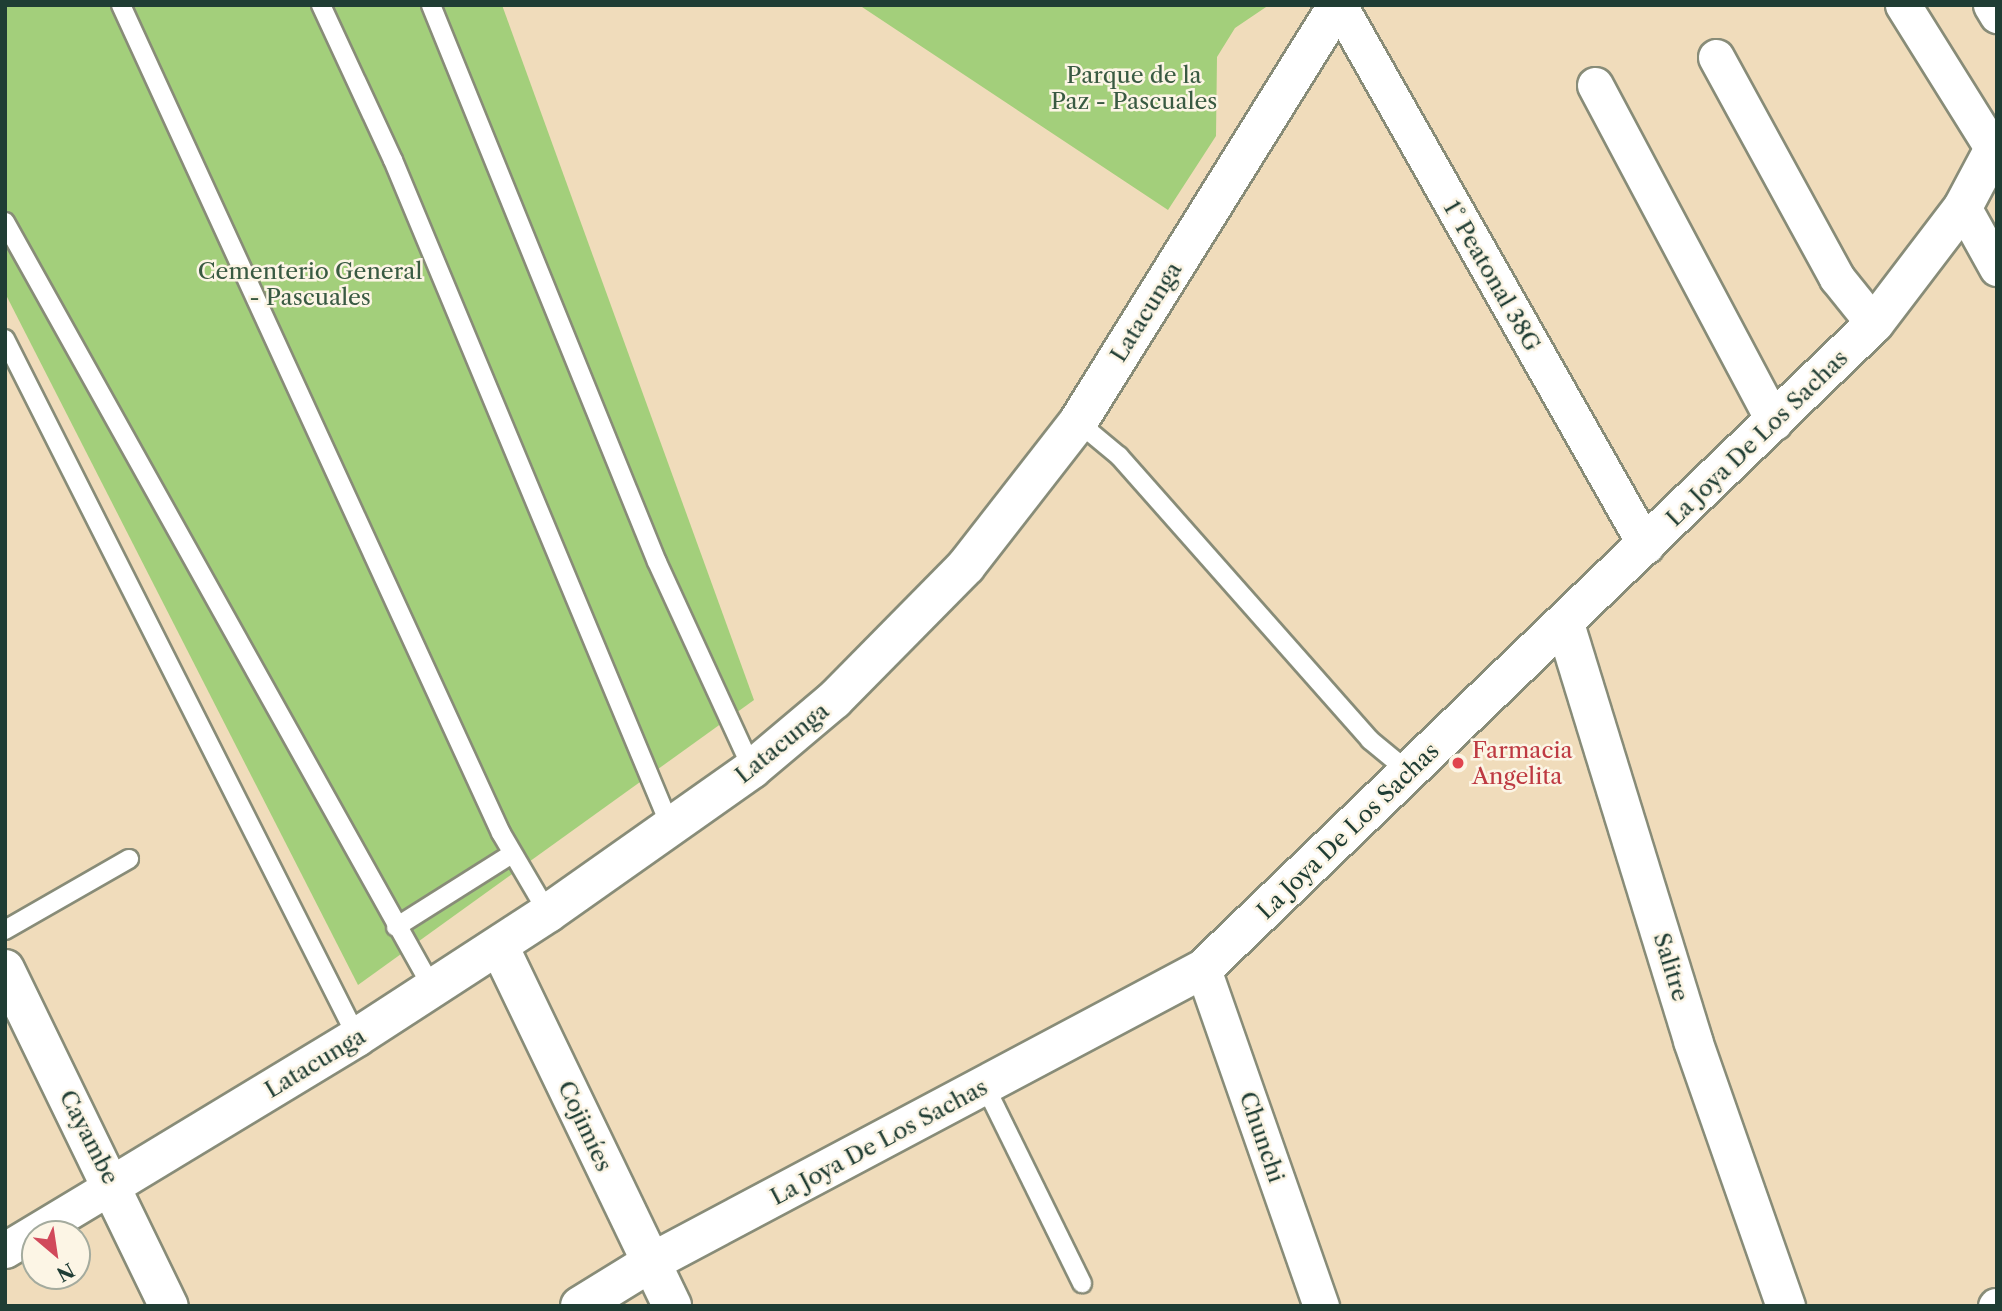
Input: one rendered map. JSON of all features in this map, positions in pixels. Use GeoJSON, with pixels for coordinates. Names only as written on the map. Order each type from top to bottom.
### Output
{"type":"FeatureCollection","features":[{"type":"Feature","properties":{"kind":"street","name":"Latacunga"},"geometry":{"type":"LineString","coordinates":[[5,1250],[357,1037],[499,946],[752,769],[834,701],[966,566],[1078,422],[1338,5]]}},
{"type":"Feature","properties":{"kind":"street","name":"1° Peatonal 38G"},"geometry":{"type":"LineString","coordinates":[[1338,5],[1646,546]]}},
{"type":"Feature","properties":{"kind":"street"},"geometry":{"type":"LineString","coordinates":[[1903,5],[1995,146]]}},
{"type":"Feature","properties":{"kind":"street"},"geometry":{"type":"LineString","coordinates":[[1991,5],[1997,15]]}},
{"type":"Feature","properties":{"kind":"street"},"geometry":{"type":"LineString","coordinates":[[1716,57],[1838,278],[1874,324]]}},
{"type":"Feature","properties":{"kind":"street"},"geometry":{"type":"LineString","coordinates":[[1595,85],[1774,422]]}},
{"type":"Feature","properties":{"kind":"street","name":"La Joya De Los Sachas"},"geometry":{"type":"LineString","coordinates":[[580,1306],[650,1263],[1203,969],[1565,624],[1874,324],[1963,207],[1995,146]]}},
{"type":"Feature","properties":{"kind":"street"},"geometry":{"type":"LineString","coordinates":[[1963,207],[1997,268]]}},
{"type":"Feature","properties":{"kind":"street","name":"Salitre"},"geometry":{"type":"LineString","coordinates":[[1565,624],[1693,1041],[1786,1306]]}},
{"type":"Feature","properties":{"kind":"street","name":"Cojimíes"},"geometry":{"type":"LineString","coordinates":[[499,946],[672,1306]]}},
{"type":"Feature","properties":{"kind":"street","name":"Cayambe"},"geometry":{"type":"LineString","coordinates":[[5,969],[114,1185],[169,1306]]}},
{"type":"Feature","properties":{"kind":"street","name":"Chunchi"},"geometry":{"type":"LineString","coordinates":[[1203,969],[1321,1306]]}},
{"type":"Feature","properties":{"kind":"lane"},"geometry":{"type":"LineString","coordinates":[[121,5],[512,854],[548,913]]}},
{"type":"Feature","properties":{"kind":"lane"},"geometry":{"type":"LineString","coordinates":[[321,5],[393,160],[671,828]]}},
{"type":"Feature","properties":{"kind":"lane"},"geometry":{"type":"LineString","coordinates":[[431,5],[657,562],[752,769]]}},
{"type":"Feature","properties":{"kind":"lane"},"geometry":{"type":"LineString","coordinates":[[5,222],[433,989]]}},
{"type":"Feature","properties":{"kind":"lane"},"geometry":{"type":"LineString","coordinates":[[5,339],[357,1037]]}},
{"type":"Feature","properties":{"kind":"lane"},"geometry":{"type":"LineString","coordinates":[[1078,422],[1119,456],[1370,740],[1409,772]]}},
{"type":"Feature","properties":{"kind":"lane"},"geometry":{"type":"LineString","coordinates":[[396,927],[512,854]]}},
{"type":"Feature","properties":{"kind":"lane"},"geometry":{"type":"LineString","coordinates":[[5,930],[129,859]]}},
{"type":"Feature","properties":{"kind":"lane"},"geometry":{"type":"LineString","coordinates":[[985,1086],[1082,1283]]}},
{"type":"Feature","properties":{"kind":"green space","name":"Cementerio General - Pascuales"},"geometry":{"type":"Polygon","coordinates":[[[5,5],[502,5],[754,700],[358,985],[5,293],[5,5]]]}},
{"type":"Feature","properties":{"kind":"green space","name":"Parque de la Paz - Pascuales"},"geometry":{"type":"Polygon","coordinates":[[[859,5],[1269,5],[1235,28],[1217,57],[1216,136],[1168,210],[859,5]]]}},
{"type":"Feature","properties":{"kind":"place","name":"Farmacia Angelita"},"geometry":{"type":"Point","coordinates":[1458,763]}}]}
